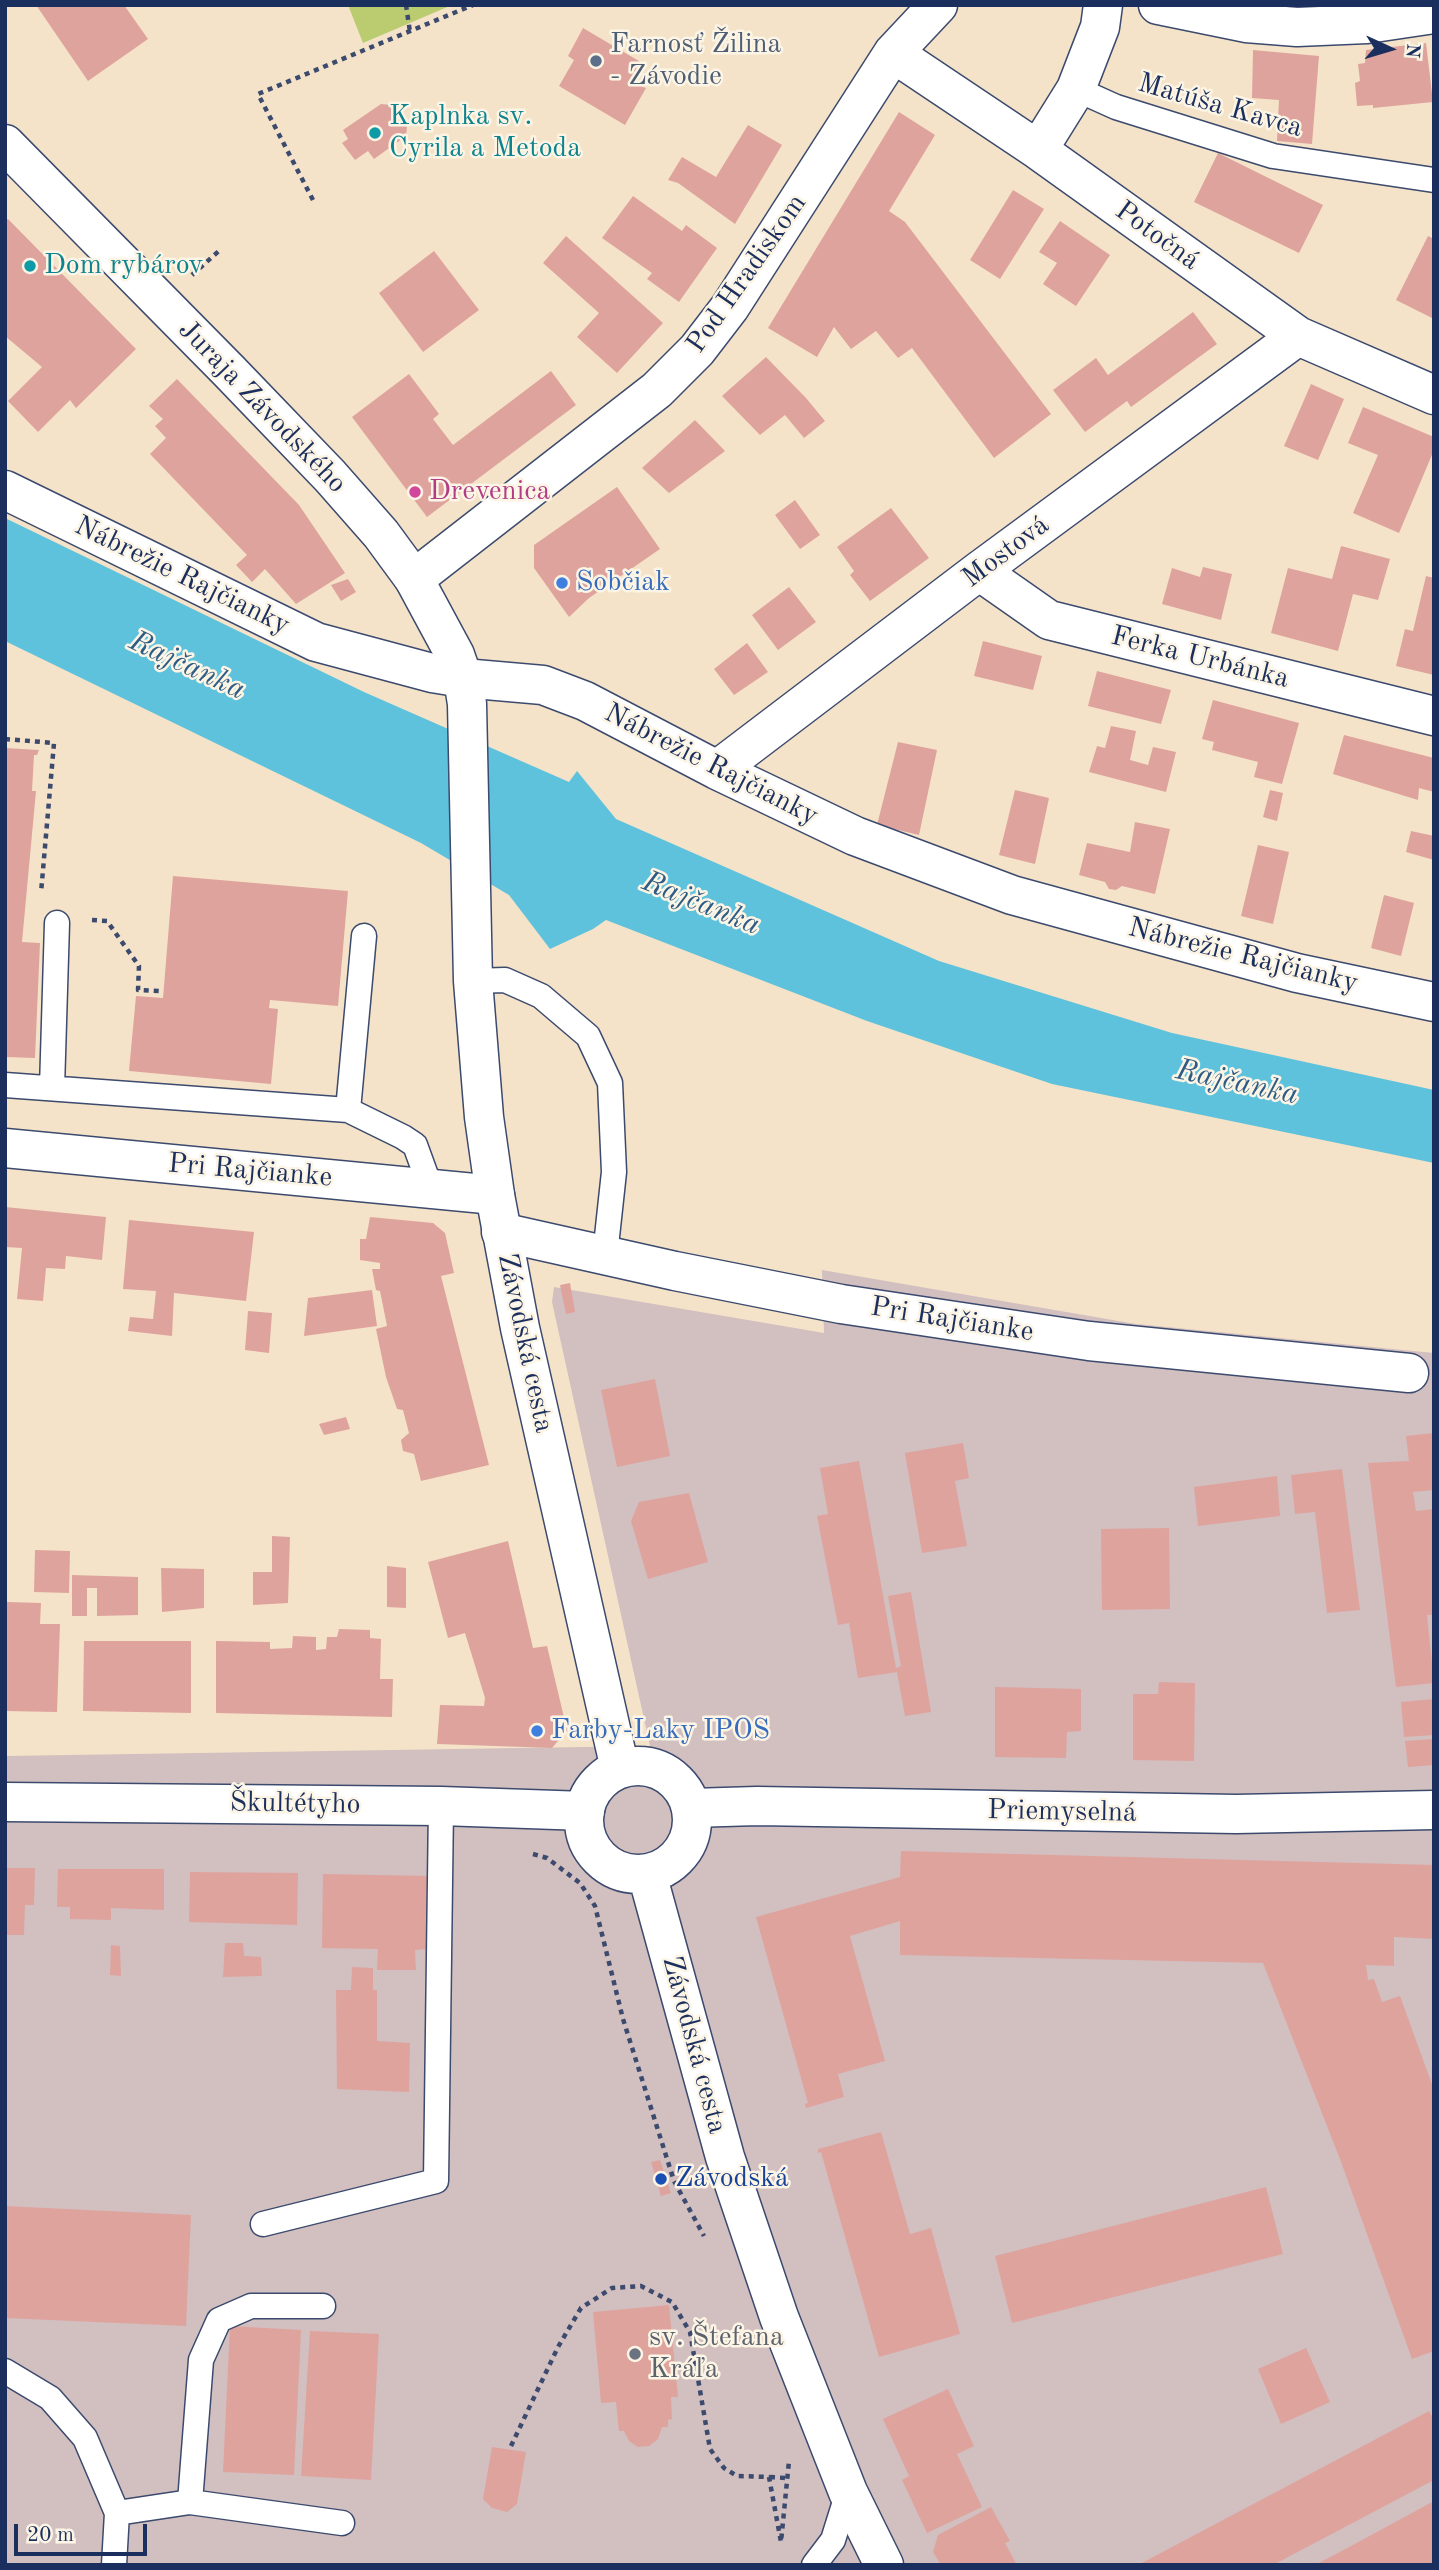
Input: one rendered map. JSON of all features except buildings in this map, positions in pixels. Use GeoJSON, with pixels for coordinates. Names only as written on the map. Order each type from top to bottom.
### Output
{"type":"FeatureCollection","features":[{"type":"Feature","properties":{"kind":"street","name":"Pod Hradiskom"},"geometry":{"type":"LineString","coordinates":[[414,579],[657,390],[697,350],[730,307],[893,53],[938,5]]}},
{"type":"Feature","properties":{"kind":"street"},"geometry":{"type":"LineString","coordinates":[[1038,150],[1076,89],[1100,27],[1103,5]]}},
{"type":"Feature","properties":{"kind":"street"},"geometry":{"type":"LineString","coordinates":[[1158,5],[1246,23],[1297,27],[1367,24],[1434,14]]}},
{"type":"Feature","properties":{"kind":"street","name":"Potočná"},"geometry":{"type":"LineString","coordinates":[[893,53],[1038,150],[1298,336],[1434,395]]}},
{"type":"Feature","properties":{"kind":"street","name":"Juraja Závodského"},"geometry":{"type":"LineString","coordinates":[[5,144],[330,476],[381,534],[414,579],[455,655],[465,691]]}},
{"type":"Feature","properties":{"kind":"street","name":"Mostová"},"geometry":{"type":"LineString","coordinates":[[717,771],[979,571],[1298,336]]}},
{"type":"Feature","properties":{"kind":"street","name":"Nábrežie Rajčianky"},"geometry":{"type":"LineString","coordinates":[[5,489],[316,642],[432,673],[465,691],[543,685],[585,701],[717,771],[855,836],[1012,895],[1297,973],[1434,1002]]}},
{"type":"Feature","properties":{"kind":"street","name":"Ferka Urbánka"},"geometry":{"type":"LineString","coordinates":[[979,571],[1049,620],[1434,716]]}},
{"type":"Feature","properties":{"kind":"street","name":"Závodská cesta"},"geometry":{"type":"LineString","coordinates":[[465,691],[473,981],[484,1116],[514,1297],[620,1769]]}},
{"type":"Feature","properties":{"kind":"street","name":"Pri Rajčianke"},"geometry":{"type":"LineString","coordinates":[[5,1148],[431,1189],[605,1255],[841,1304],[1089,1341],[1409,1373]]}},
{"type":"Feature","properties":{"kind":"street"},"geometry":{"type":"LineString","coordinates":[[643,1766],[664,1772],[677,1782],[691,1808],[692,1830],[683,1850],[668,1866],[647,1874],[622,1872],[600,1859],[590,1845],[584,1828],[584,1811],[591,1793],[604,1778],[620,1769],[643,1766]]}},
{"type":"Feature","properties":{"kind":"street","name":"Škultétyho"},"geometry":{"type":"LineString","coordinates":[[5,1802],[441,1805],[584,1811]]}},
{"type":"Feature","properties":{"kind":"street","name":"Priemyselná"},"geometry":{"type":"LineString","coordinates":[[691,1808],[757,1806],[1248,1814],[1434,1810]]}},
{"type":"Feature","properties":{"kind":"street","name":"Závodská cesta"},"geometry":{"type":"LineString","coordinates":[[647,1874],[725,2157],[779,2317],[848,2492],[884,2565]]}},
{"type":"Feature","properties":{"kind":"lane","name":"Matúša Kavca"},"geometry":{"type":"LineString","coordinates":[[1076,89],[1116,107],[1273,156],[1434,180]]}},
{"type":"Feature","properties":{"kind":"lane"},"geometry":{"type":"LineString","coordinates":[[52,1088],[57,923]]}},
{"type":"Feature","properties":{"kind":"lane"},"geometry":{"type":"LineString","coordinates":[[348,1110],[364,936]]}},
{"type":"Feature","properties":{"kind":"lane"},"geometry":{"type":"LineString","coordinates":[[473,981],[505,981],[541,996],[588,1036],[594,1048],[610,1083],[614,1172],[605,1255]]}},
{"type":"Feature","properties":{"kind":"lane"},"geometry":{"type":"LineString","coordinates":[[5,1085],[348,1110],[415,1146],[431,1189]]}},
{"type":"Feature","properties":{"kind":"lane"},"geometry":{"type":"LineString","coordinates":[[263,2224],[436,2181],[441,1805]]}},
{"type":"Feature","properties":{"kind":"lane"},"geometry":{"type":"LineString","coordinates":[[190,2502],[201,2360],[219,2320],[251,2306],[323,2306]]}},
{"type":"Feature","properties":{"kind":"lane"},"geometry":{"type":"LineString","coordinates":[[5,2371],[50,2398],[85,2438],[117,2513],[114,2565]]}},
{"type":"Feature","properties":{"kind":"lane"},"geometry":{"type":"LineString","coordinates":[[814,2565],[833,2540],[848,2492]]}},
{"type":"Feature","properties":{"kind":"lane"},"geometry":{"type":"LineString","coordinates":[[117,2513],[190,2502],[342,2523]]}},
{"type":"Feature","properties":{"kind":"path"},"geometry":{"type":"LineString","coordinates":[[406,5],[410,32]]}},
{"type":"Feature","properties":{"kind":"path"},"geometry":{"type":"LineString","coordinates":[[313,200],[258,94],[473,5]]}},
{"type":"Feature","properties":{"kind":"path"},"geometry":{"type":"LineString","coordinates":[[186,281],[220,250]]}},
{"type":"Feature","properties":{"kind":"path"},"geometry":{"type":"LineString","coordinates":[[5,739],[54,743],[41,902]]}},
{"type":"Feature","properties":{"kind":"path"},"geometry":{"type":"LineString","coordinates":[[82,919],[107,921],[139,966],[138,990],[159,991]]}},
{"type":"Feature","properties":{"kind":"path"},"geometry":{"type":"LineString","coordinates":[[524,1852],[547,1858],[580,1883],[595,1906],[623,2018],[674,2181],[707,2241]]}},
{"type":"Feature","properties":{"kind":"path"},"geometry":{"type":"LineString","coordinates":[[511,2446],[558,2347],[581,2308],[612,2288],[641,2286],[673,2302],[690,2332],[710,2449],[724,2468],[737,2476],[786,2478]]}},
{"type":"Feature","properties":{"kind":"path"},"geometry":{"type":"LineString","coordinates":[[769,2477],[781,2542],[790,2454]]}},
{"type":"Feature","properties":{"kind":"shaded area"},"geometry":{"type":"Polygon","coordinates":[[[822,1270],[1136,1324],[1434,1353],[1434,2565],[5,2565],[5,1756],[650,1746],[552,1302],[554,1287],[824,1333],[822,1270]]]}},
{"type":"Feature","properties":{"kind":"green space"},"geometry":{"type":"Polygon","coordinates":[[[348,5],[452,5],[363,43],[348,5]]]}},
{"type":"Feature","properties":{"kind":"water","name":"Rajčanka"},"geometry":{"type":"Polygon","coordinates":[[[5,518],[364,692],[569,782],[577,771],[616,819],[939,961],[1172,1033],[1434,1090],[1434,1163],[1052,1084],[867,1021],[606,920],[550,949],[509,895],[421,843],[5,641],[5,518]]]}},
{"type":"Feature","properties":{"kind":"place","name":"Farnosť Žilina - Závodie"},"geometry":{"type":"Point","coordinates":[596,61]}},
{"type":"Feature","properties":{"kind":"place","name":"Kaplnka sv. Cyrila a Metoda"},"geometry":{"type":"Point","coordinates":[375,133]}},
{"type":"Feature","properties":{"kind":"place","name":"Dom rybárov"},"geometry":{"type":"Point","coordinates":[30,266]}},
{"type":"Feature","properties":{"kind":"place","name":"Drevenica"},"geometry":{"type":"Point","coordinates":[415,492]}},
{"type":"Feature","properties":{"kind":"place","name":"Sobčiak"},"geometry":{"type":"Point","coordinates":[562,583]}},
{"type":"Feature","properties":{"kind":"place","name":"Farby-Laky IPOS"},"geometry":{"type":"Point","coordinates":[537,1731]}},
{"type":"Feature","properties":{"kind":"place","name":"Závodská"},"geometry":{"type":"Point","coordinates":[661,2179]}},
{"type":"Feature","properties":{"kind":"place","name":"sv. Štefana Kráľa"},"geometry":{"type":"Point","coordinates":[635,2354]}}]}
